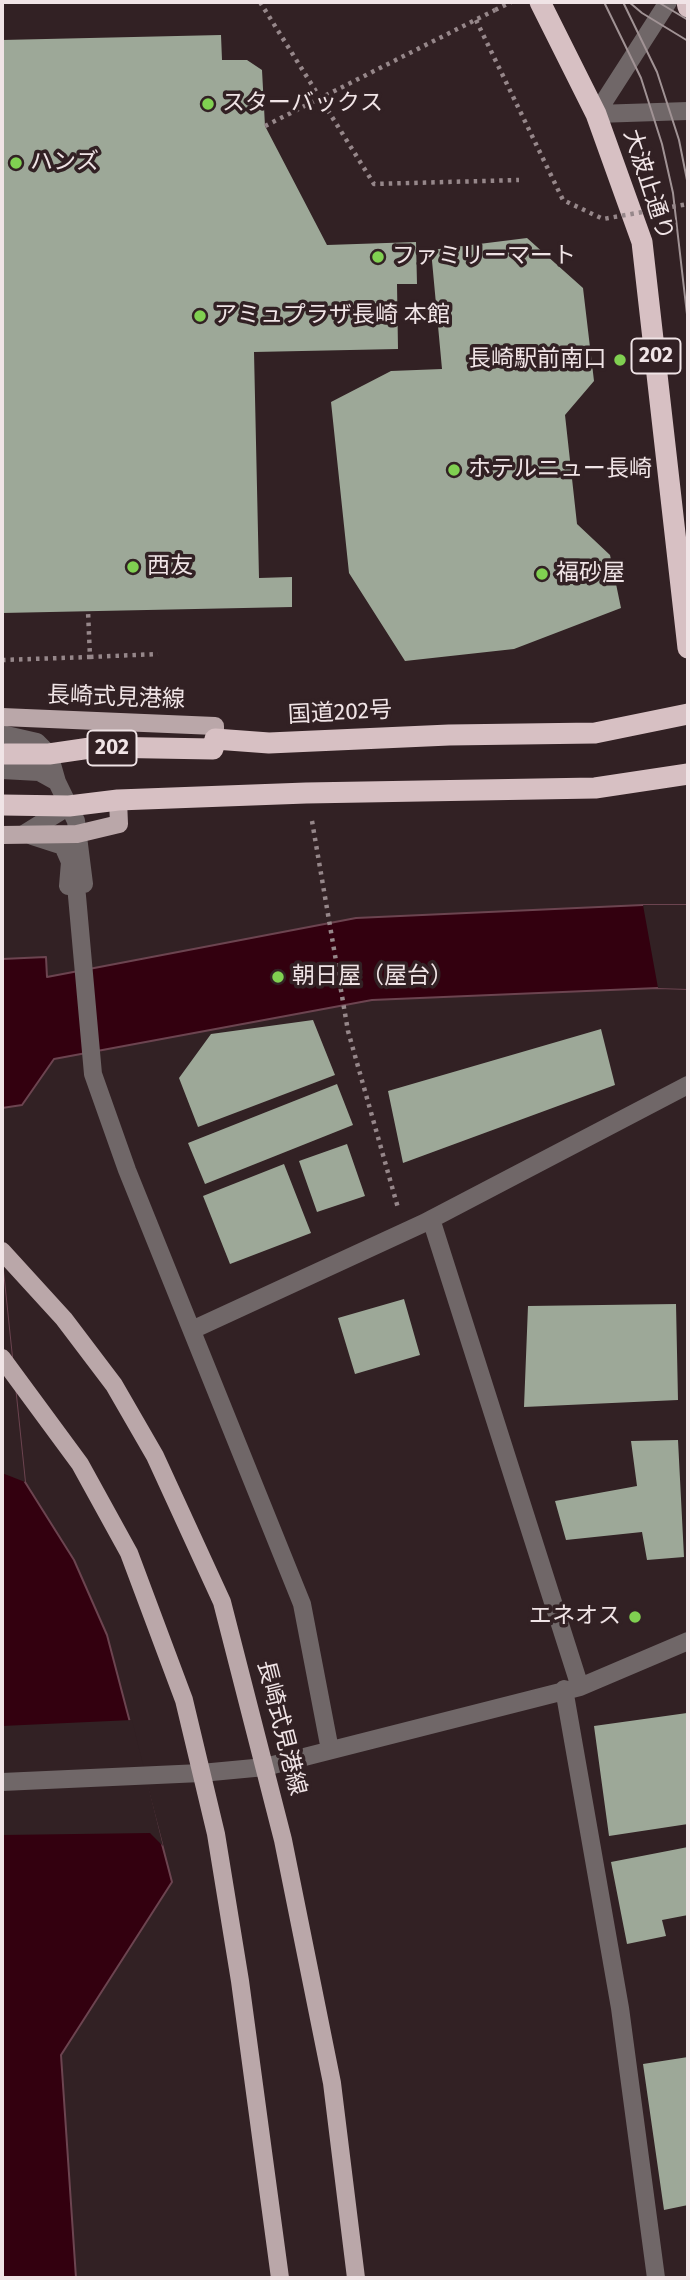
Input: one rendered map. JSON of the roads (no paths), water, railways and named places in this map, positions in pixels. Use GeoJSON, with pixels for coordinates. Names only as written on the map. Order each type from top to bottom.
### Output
{"type":"FeatureCollection","features":[{"type":"Feature","properties":{"kind":"highway","name":"202"},"geometry":{"type":"LineString","coordinates":[[540,2],[596,114]]}},
{"type":"Feature","properties":{"kind":"highway"},"geometry":{"type":"LineString","coordinates":[[687,2],[688,7]]}},
{"type":"Feature","properties":{"kind":"highway","name":"大波止通り"},"geometry":{"type":"LineString","coordinates":[[596,114],[642,242],[688,648]]}},
{"type":"Feature","properties":{"kind":"highway","name":"国道202号"},"geometry":{"type":"LineString","coordinates":[[2,754],[49,754],[97,747],[213,749],[215,739],[269,743],[449,735],[595,733],[688,714]]}},
{"type":"Feature","properties":{"kind":"highway","name":"202"},"geometry":{"type":"LineString","coordinates":[[2,806],[69,806],[118,800],[306,793],[595,788],[688,774]]}},
{"type":"Feature","properties":{"kind":"main road","name":"長崎式見港線"},"geometry":{"type":"LineString","coordinates":[[2,717],[215,726],[215,739]]}},
{"type":"Feature","properties":{"kind":"main road"},"geometry":{"type":"LineString","coordinates":[[2,835],[77,834],[119,824],[118,800]]}},
{"type":"Feature","properties":{"kind":"main road","name":"長崎式見港線"},"geometry":{"type":"LineString","coordinates":[[2,1251],[64,1320],[105,1373],[155,1456],[222,1602],[265,1767],[332,2083],[356,2278]]}},
{"type":"Feature","properties":{"kind":"main road"},"geometry":{"type":"LineString","coordinates":[[2,1358],[80,1464],[129,1553],[184,1700],[216,1834],[240,1981],[279,2278]]}},
{"type":"Feature","properties":{"kind":"street"},"geometry":{"type":"LineString","coordinates":[[596,114],[668,2]]}},
{"type":"Feature","properties":{"kind":"street"},"geometry":{"type":"LineString","coordinates":[[596,114],[688,111]]}},
{"type":"Feature","properties":{"kind":"street"},"geometry":{"type":"LineString","coordinates":[[2,734],[37,742],[49,754],[77,834],[84,884],[68,886],[70,862],[63,846],[24,834]]}},
{"type":"Feature","properties":{"kind":"street"},"geometry":{"type":"LineString","coordinates":[[2,770],[40,772],[57,782]]}},
{"type":"Feature","properties":{"kind":"street"},"geometry":{"type":"LineString","coordinates":[[24,834],[69,806]]}},
{"type":"Feature","properties":{"kind":"street"},"geometry":{"type":"LineString","coordinates":[[76,885],[93,1074],[127,1170],[302,1604],[330,1750]]}},
{"type":"Feature","properties":{"kind":"street"},"geometry":{"type":"LineString","coordinates":[[192,1330],[405,1232],[688,1085]]}},
{"type":"Feature","properties":{"kind":"street"},"geometry":{"type":"LineString","coordinates":[[431,1219],[572,1688],[620,2008],[656,2278]]}},
{"type":"Feature","properties":{"kind":"street"},"geometry":{"type":"LineString","coordinates":[[2,1782],[201,1773],[265,1767],[572,1688],[688,1642]]}},
{"type":"Feature","properties":{"kind":"tram line"},"geometry":{"type":"LineString","coordinates":[[604,2],[641,78],[662,144],[673,193],[688,323]]}},
{"type":"Feature","properties":{"kind":"tram line"},"geometry":{"type":"LineString","coordinates":[[623,2],[657,72],[679,140],[688,185]]}},
{"type":"Feature","properties":{"kind":"tram line"},"geometry":{"type":"LineString","coordinates":[[629,2],[688,41]]}},
{"type":"Feature","properties":{"kind":"tram line"},"geometry":{"type":"LineString","coordinates":[[658,2],[688,20]]}},
{"type":"Feature","properties":{"kind":"place","name":"スターバックス"},"geometry":{"type":"Point","coordinates":[208,104]}},
{"type":"Feature","properties":{"kind":"place","name":"ハンズ"},"geometry":{"type":"Point","coordinates":[16,163]}},
{"type":"Feature","properties":{"kind":"place","name":"ファミリーマート"},"geometry":{"type":"Point","coordinates":[378,257]}},
{"type":"Feature","properties":{"kind":"place","name":"アミュプラザ長崎 本館"},"geometry":{"type":"Point","coordinates":[200,316]}},
{"type":"Feature","properties":{"kind":"place","name":"長崎駅前南口"},"geometry":{"type":"Point","coordinates":[620,360]}},
{"type":"Feature","properties":{"kind":"place","name":"ホテルニュー長崎"},"geometry":{"type":"Point","coordinates":[454,470]}},
{"type":"Feature","properties":{"kind":"place","name":"西友"},"geometry":{"type":"Point","coordinates":[133,567]}},
{"type":"Feature","properties":{"kind":"place","name":"福砂屋"},"geometry":{"type":"Point","coordinates":[542,574]}},
{"type":"Feature","properties":{"kind":"place","name":"朝日屋（屋台）"},"geometry":{"type":"Point","coordinates":[278,977]}},
{"type":"Feature","properties":{"kind":"place","name":"エネオス"},"geometry":{"type":"Point","coordinates":[635,1617]}}]}
